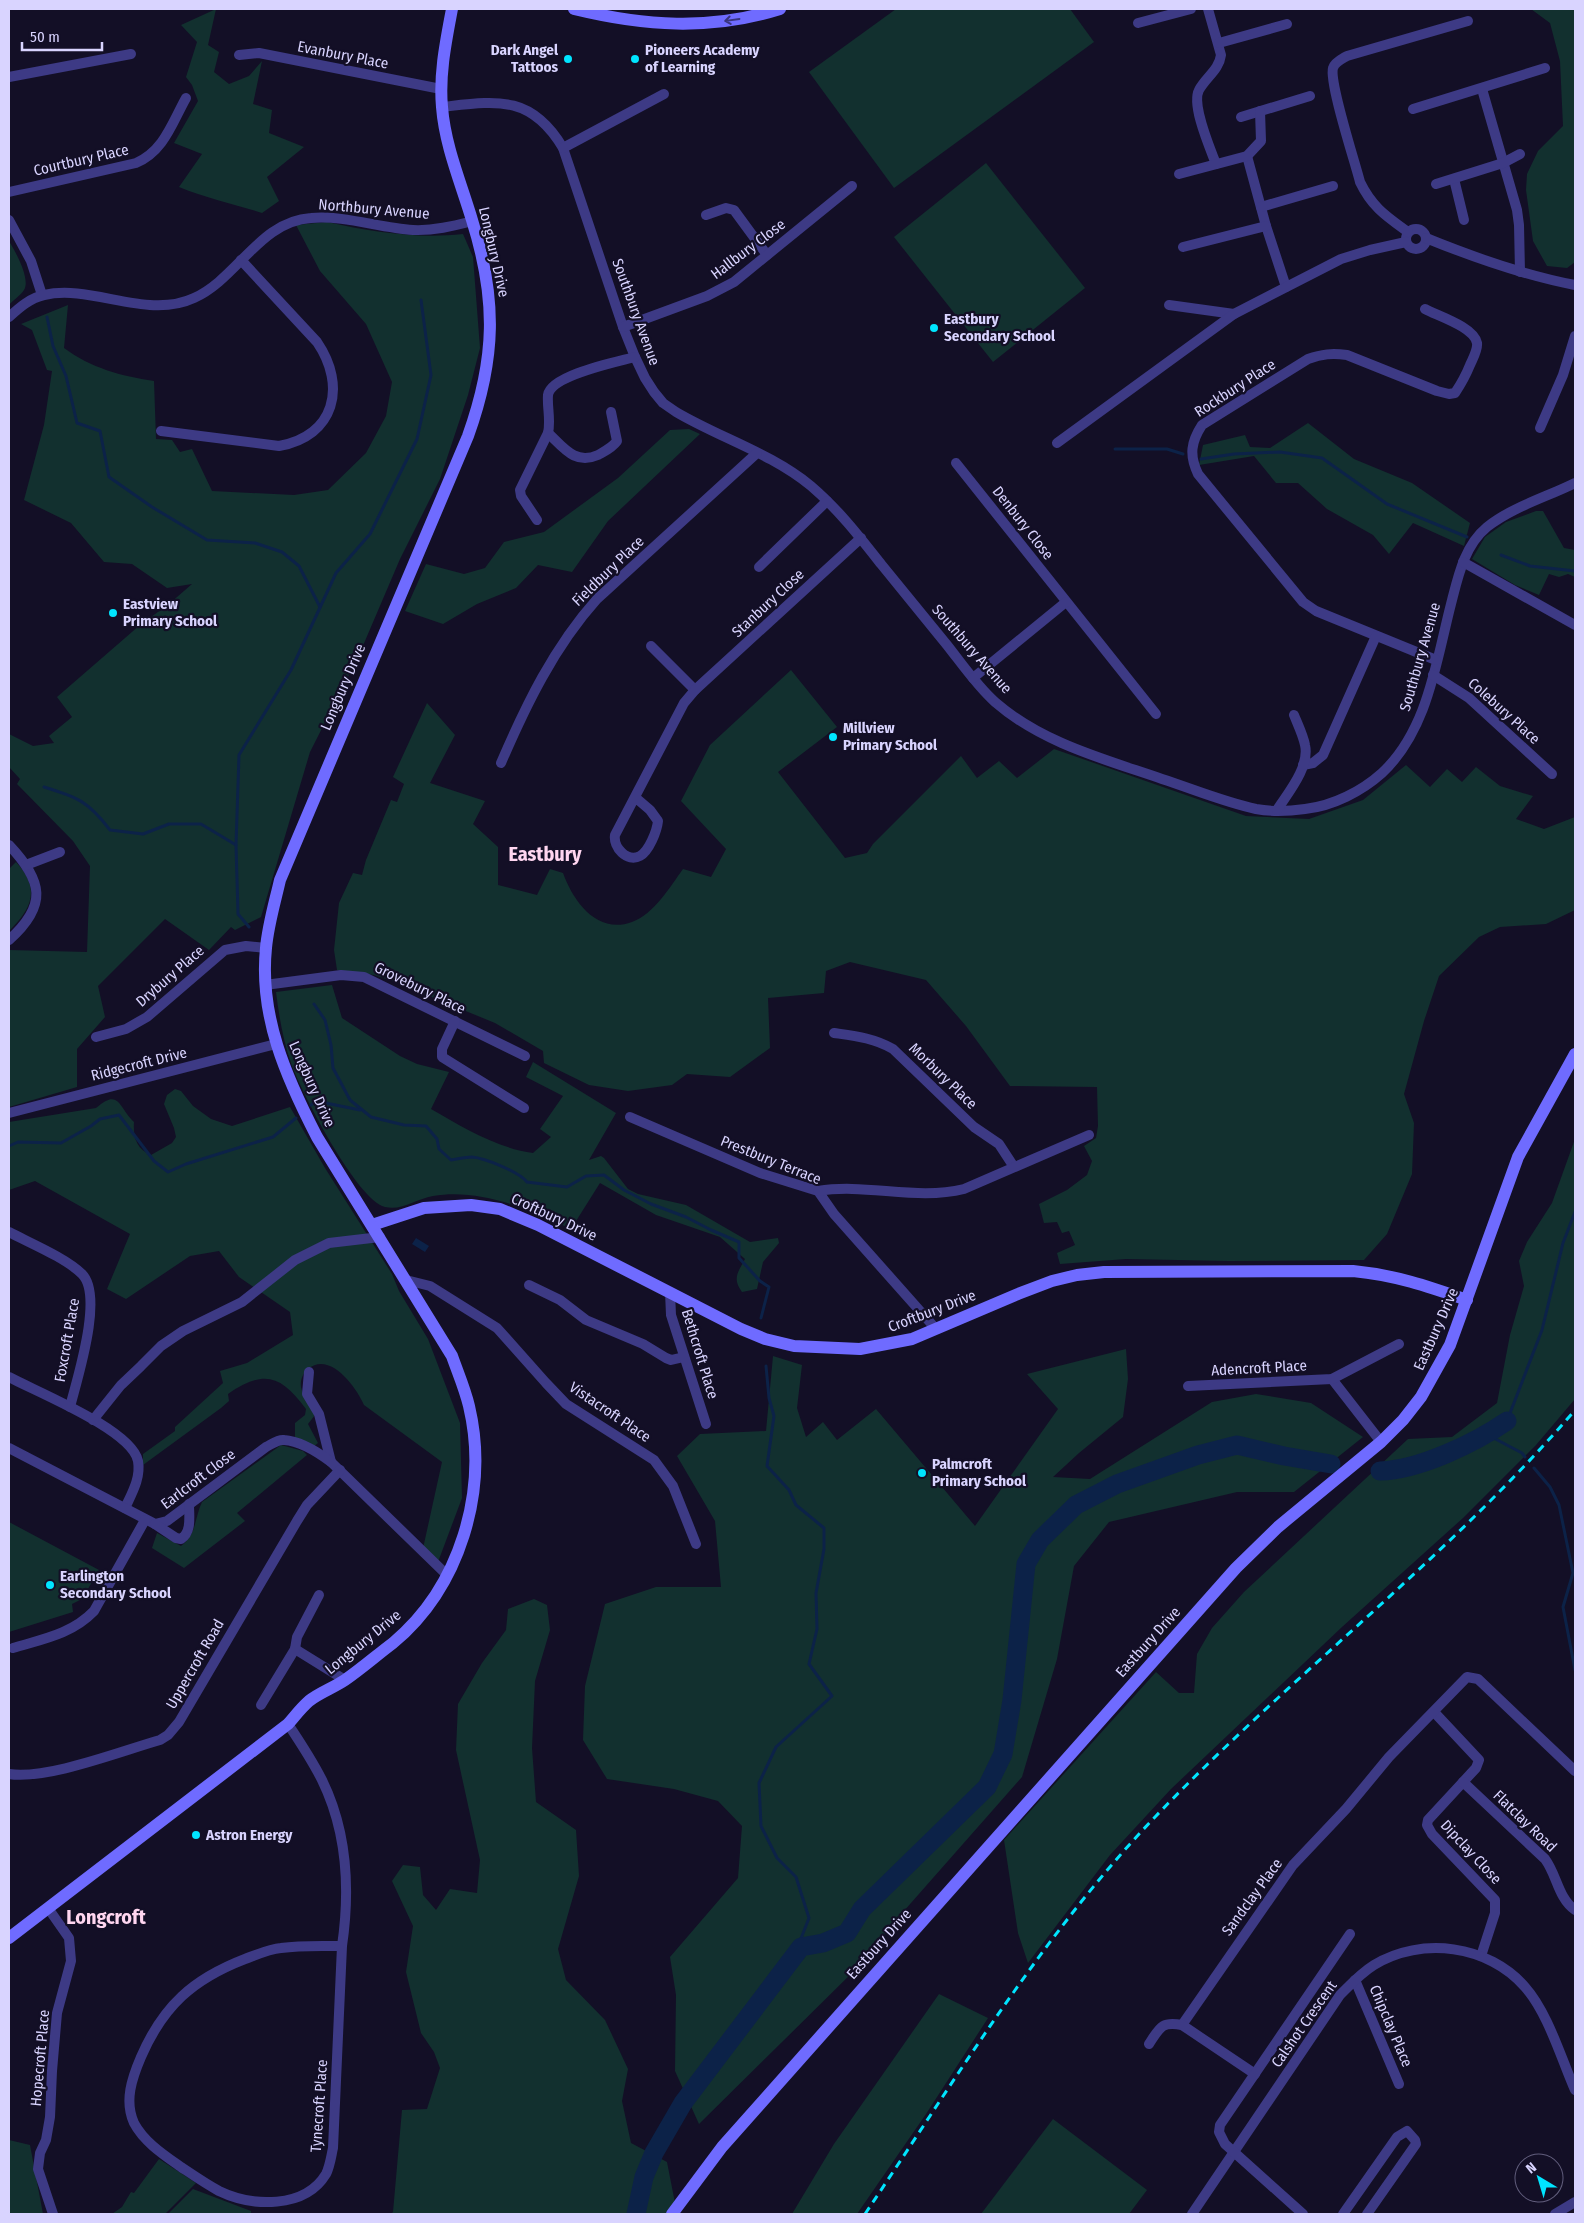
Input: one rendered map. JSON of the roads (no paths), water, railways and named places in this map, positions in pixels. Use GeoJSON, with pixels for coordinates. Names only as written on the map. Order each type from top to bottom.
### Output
{"type":"FeatureCollection","features":[{"type":"Feature","properties":{"kind":"street","name":"Longbury Drive"},"geometry":{"type":"LineString","coordinates":[[9,1937],[288,1724],[309,1701],[345,1680],[409,1627],[436,1596],[447,1575],[460,1548],[473,1498],[476,1472],[473,1432],[463,1384],[452,1356],[313,1129],[290,1082],[271,1029],[265,985],[266,948],[280,880],[468,436],[478,407],[488,360],[490,309],[488,284],[472,221],[454,168],[442,107],[441,89],[445,46],[452,9]]}},
{"type":"Feature","properties":{"kind":"street"},"geometry":{"type":"LineString","coordinates":[[574,9],[631,21],[672,25],[739,19],[780,9]]}},
{"type":"Feature","properties":{"kind":"street"},"geometry":{"type":"LineString","coordinates":[[1138,23],[1190,9]]}},
{"type":"Feature","properties":{"kind":"street"},"geometry":{"type":"LineString","coordinates":[[1208,9],[1221,55],[1220,62],[1201,86],[1196,98],[1216,164]]}},
{"type":"Feature","properties":{"kind":"street"},"geometry":{"type":"LineString","coordinates":[[1426,238],[1424,244],[1416,249],[1410,247],[1407,237],[1367,197],[1360,182],[1337,96],[1333,70],[1335,64],[1347,56],[1468,21]]}},
{"type":"Feature","properties":{"kind":"street"},"geometry":{"type":"LineString","coordinates":[[1219,43],[1286,24]]}},
{"type":"Feature","properties":{"kind":"street","name":"Evanbury Place"},"geometry":{"type":"LineString","coordinates":[[239,55],[259,53],[441,89]]}},
{"type":"Feature","properties":{"kind":"street"},"geometry":{"type":"LineString","coordinates":[[9,77],[131,54]]}},
{"type":"Feature","properties":{"kind":"street"},"geometry":{"type":"LineString","coordinates":[[1414,109],[1545,68]]}},
{"type":"Feature","properties":{"kind":"street"},"geometry":{"type":"LineString","coordinates":[[1482,89],[1519,225],[1520,272]]}},
{"type":"Feature","properties":{"kind":"street"},"geometry":{"type":"LineString","coordinates":[[563,148],[664,94]]}},
{"type":"Feature","properties":{"kind":"street"},"geometry":{"type":"LineString","coordinates":[[1241,116],[1310,96]]}},
{"type":"Feature","properties":{"kind":"street","name":"Courtbury Place"},"geometry":{"type":"LineString","coordinates":[[9,192],[136,163],[147,158],[161,145],[186,98]]}},
{"type":"Feature","properties":{"kind":"street","name":"Southbury Avenue"},"geometry":{"type":"LineString","coordinates":[[442,107],[492,101],[514,105],[531,112],[543,121],[563,148],[623,327],[645,378],[663,403],[693,422],[757,453],[809,484],[860,538],[973,678],[995,702],[1020,721],[1073,748],[1219,798],[1256,809],[1307,809],[1334,802],[1360,789],[1380,775],[1396,760],[1419,720],[1463,562],[1470,547],[1488,526],[1504,516],[1575,483]]}},
{"type":"Feature","properties":{"kind":"street"},"geometry":{"type":"LineString","coordinates":[[1179,174],[1247,156],[1261,141],[1260,111]]}},
{"type":"Feature","properties":{"kind":"street"},"geometry":{"type":"LineString","coordinates":[[1436,184],[1454,180],[1503,163],[1520,154]]}},
{"type":"Feature","properties":{"kind":"street"},"geometry":{"type":"LineString","coordinates":[[1247,156],[1266,226],[1286,287]]}},
{"type":"Feature","properties":{"kind":"street"},"geometry":{"type":"LineString","coordinates":[[1454,180],[1464,220]]}},
{"type":"Feature","properties":{"kind":"street","name":"Hallbury Close"},"geometry":{"type":"LineString","coordinates":[[623,327],[722,289],[743,276],[852,186]]}},
{"type":"Feature","properties":{"kind":"street"},"geometry":{"type":"LineString","coordinates":[[1261,207],[1333,186]]}},
{"type":"Feature","properties":{"kind":"street"},"geometry":{"type":"LineString","coordinates":[[706,215],[726,208],[734,210],[767,255]]}},
{"type":"Feature","properties":{"kind":"street","name":"Northbury Avenue"},"geometry":{"type":"LineString","coordinates":[[9,317],[30,300],[42,295],[67,293],[144,304],[177,304],[207,291],[265,238],[284,225],[311,218],[419,230],[444,228],[472,221]]}},
{"type":"Feature","properties":{"kind":"street"},"geometry":{"type":"LineString","coordinates":[[9,220],[31,261],[42,295]]}},
{"type":"Feature","properties":{"kind":"street"},"geometry":{"type":"LineString","coordinates":[[1184,247],[1266,226]]}},
{"type":"Feature","properties":{"kind":"street"},"geometry":{"type":"LineString","coordinates":[[1057,443],[1234,314],[1355,254],[1407,237],[1414,228],[1421,230],[1426,238],[1498,266],[1575,285]]}},
{"type":"Feature","properties":{"kind":"street"},"geometry":{"type":"LineString","coordinates":[[161,431],[279,446],[293,444],[305,438],[317,428],[327,414],[333,399],[333,381],[331,367],[325,354],[317,342],[241,260]]}},
{"type":"Feature","properties":{"kind":"street"},"geometry":{"type":"LineString","coordinates":[[1169,305],[1234,314]]}},
{"type":"Feature","properties":{"kind":"street","name":"Rockbury Place"},"geometry":{"type":"LineString","coordinates":[[1425,310],[1466,329],[1474,336],[1477,344],[1476,352],[1462,384],[1455,393],[1449,394],[1437,391],[1347,355],[1321,354],[1308,359],[1202,425],[1194,438],[1191,450],[1198,474],[1295,594],[1316,611],[1436,660]]}},
{"type":"Feature","properties":{"kind":"street"},"geometry":{"type":"LineString","coordinates":[[1540,428],[1563,375],[1575,336]]}},
{"type":"Feature","properties":{"kind":"street"},"geometry":{"type":"LineString","coordinates":[[536,520],[521,496],[520,490],[548,434],[550,425],[548,394],[555,384],[570,376],[635,357]]}},
{"type":"Feature","properties":{"kind":"street"},"geometry":{"type":"LineString","coordinates":[[548,434],[576,457],[582,459],[590,458],[605,451],[617,442],[611,412]]}},
{"type":"Feature","properties":{"kind":"street","name":"Fieldbury Place"},"geometry":{"type":"LineString","coordinates":[[501,763],[557,650],[585,613],[597,599],[757,453]]}},
{"type":"Feature","properties":{"kind":"street","name":"Denbury Close"},"geometry":{"type":"LineString","coordinates":[[956,463],[1156,714]]}},
{"type":"Feature","properties":{"kind":"street"},"geometry":{"type":"LineString","coordinates":[[759,567],[827,501]]}},
{"type":"Feature","properties":{"kind":"street","name":"Stanbury Close"},"geometry":{"type":"LineString","coordinates":[[636,798],[650,810],[658,821],[657,828],[643,854],[632,858],[616,848],[614,842],[620,825],[636,798],[677,714],[695,690],[860,538]]}},
{"type":"Feature","properties":{"kind":"street"},"geometry":{"type":"LineString","coordinates":[[1463,562],[1575,625]]}},
{"type":"Feature","properties":{"kind":"street"},"geometry":{"type":"LineString","coordinates":[[973,678],[1066,602]]}},
{"type":"Feature","properties":{"kind":"street"},"geometry":{"type":"LineString","coordinates":[[1303,765],[1313,763],[1323,755],[1376,636]]}},
{"type":"Feature","properties":{"kind":"street"},"geometry":{"type":"LineString","coordinates":[[651,646],[695,690]]}},
{"type":"Feature","properties":{"kind":"street","name":"Colebury Place"},"geometry":{"type":"LineString","coordinates":[[1433,675],[1469,698],[1552,774]]}},
{"type":"Feature","properties":{"kind":"street"},"geometry":{"type":"LineString","coordinates":[[1277,810],[1303,765],[1306,756],[1306,746],[1294,715]]}},
{"type":"Feature","properties":{"kind":"street"},"geometry":{"type":"LineString","coordinates":[[9,845],[26,865],[35,882],[37,896],[31,917],[9,940]]}},
{"type":"Feature","properties":{"kind":"street"},"geometry":{"type":"LineString","coordinates":[[26,865],[60,852]]}},
{"type":"Feature","properties":{"kind":"street","name":"Drybury Place"},"geometry":{"type":"LineString","coordinates":[[96,1038],[126,1029],[147,1017],[225,950],[246,946],[266,948]]}},
{"type":"Feature","properties":{"kind":"street","name":"Grovebury Place"},"geometry":{"type":"LineString","coordinates":[[265,985],[354,975],[379,983],[525,1056]]}},
{"type":"Feature","properties":{"kind":"street"},"geometry":{"type":"LineString","coordinates":[[454,1021],[442,1049],[442,1057],[524,1108]]}},
{"type":"Feature","properties":{"kind":"street","name":"Morbury Place"},"geometry":{"type":"LineString","coordinates":[[834,1033],[866,1038],[880,1042],[893,1049],[974,1126],[999,1144],[1014,1167]]}},
{"type":"Feature","properties":{"kind":"street","name":"Ridgecroft Drive"},"geometry":{"type":"LineString","coordinates":[[9,1113],[276,1044]]}},
{"type":"Feature","properties":{"kind":"street","name":"Eastbury Drive"},"geometry":{"type":"LineString","coordinates":[[672,2214],[722,2146],[1236,1568],[1278,1527],[1381,1442],[1404,1420],[1421,1397],[1450,1345],[1518,1157],[1575,1054]]}},
{"type":"Feature","properties":{"kind":"street","name":"Prestbury Terrace"},"geometry":{"type":"LineString","coordinates":[[630,1117],[760,1173],[818,1191],[834,1214],[936,1329]]}},
{"type":"Feature","properties":{"kind":"street"},"geometry":{"type":"LineString","coordinates":[[818,1191],[840,1188],[938,1194],[964,1189],[1089,1135]]}},
{"type":"Feature","properties":{"kind":"street","name":"Croftbury Drive"},"geometry":{"type":"LineString","coordinates":[[372,1225],[424,1208],[471,1205],[500,1209],[538,1225],[741,1329],[765,1339],[794,1346],[860,1349],[912,1339],[1052,1281],[1104,1272],[1353,1271],[1384,1274],[1405,1279],[1467,1300]]}},
{"type":"Feature","properties":{"kind":"street","name":"Foxcroft Place"},"geometry":{"type":"LineString","coordinates":[[9,1232],[82,1274],[90,1290],[92,1305],[70,1407]]}},
{"type":"Feature","properties":{"kind":"street"},"geometry":{"type":"LineString","coordinates":[[93,1420],[121,1385],[162,1346],[183,1331],[242,1302],[295,1260],[330,1243],[380,1237]]}},
{"type":"Feature","properties":{"kind":"street","name":"Vistacroft Place"},"geometry":{"type":"LineString","coordinates":[[406,1280],[430,1286],[498,1328],[562,1400],[654,1460],[673,1486],[696,1544]]}},
{"type":"Feature","properties":{"kind":"street"},"geometry":{"type":"LineString","coordinates":[[530,1285],[560,1300],[599,1326],[644,1344],[666,1358],[671,1360],[684,1357]]}},
{"type":"Feature","properties":{"kind":"street","name":"Bethcroft Place"},"geometry":{"type":"LineString","coordinates":[[670,1292],[671,1314],[706,1424]]}},
{"type":"Feature","properties":{"kind":"street","name":"Adencroft Place"},"geometry":{"type":"LineString","coordinates":[[1188,1386],[1332,1379],[1399,1344]]}},
{"type":"Feature","properties":{"kind":"street"},"geometry":{"type":"LineString","coordinates":[[308,1372],[307,1394],[319,1414],[331,1462],[447,1575]]}},
{"type":"Feature","properties":{"kind":"street"},"geometry":{"type":"LineString","coordinates":[[9,1377],[93,1420],[121,1437],[132,1447],[138,1459],[139,1473],[136,1487],[125,1508]]}},
{"type":"Feature","properties":{"kind":"street"},"geometry":{"type":"LineString","coordinates":[[1332,1379],[1381,1442]]}},
{"type":"Feature","properties":{"kind":"street","name":"Earlcroft Close"},"geometry":{"type":"LineString","coordinates":[[9,1448],[155,1524],[167,1521],[278,1440],[285,1440],[313,1450],[331,1462]]}},
{"type":"Feature","properties":{"kind":"street","name":"Uppercroft Road"},"geometry":{"type":"LineString","coordinates":[[9,1774],[27,1776],[57,1770],[160,1740],[168,1735],[179,1722],[307,1504],[340,1470]]}},
{"type":"Feature","properties":{"kind":"street"},"geometry":{"type":"LineString","coordinates":[[155,1524],[176,1538],[181,1539],[185,1536],[188,1529],[189,1504]]}},
{"type":"Feature","properties":{"kind":"street","name":"Earlcroft Close"},"geometry":{"type":"LineString","coordinates":[[13,1648],[63,1633],[85,1621],[94,1610],[145,1520]]}},
{"type":"Feature","properties":{"kind":"street"},"geometry":{"type":"LineString","coordinates":[[261,1705],[295,1649],[297,1637],[319,1595]]}},
{"type":"Feature","properties":{"kind":"street"},"geometry":{"type":"LineString","coordinates":[[295,1649],[345,1680]]}},
{"type":"Feature","properties":{"kind":"street"},"geometry":{"type":"LineString","coordinates":[[1434,1712],[1460,1682],[1467,1678],[1478,1679],[1575,1771]]}},
{"type":"Feature","properties":{"kind":"street","name":"Dipclay Close"},"geometry":{"type":"LineString","coordinates":[[1434,1712],[1478,1760],[1476,1768],[1428,1820],[1427,1826],[1432,1834],[1495,1900],[1495,1913],[1481,1956]]}},
{"type":"Feature","properties":{"kind":"street","name":"Sandclay Place"},"geometry":{"type":"LineString","coordinates":[[1182,2025],[1293,1865],[1357,1797],[1389,1756],[1434,1712]]}},
{"type":"Feature","properties":{"kind":"street","name":"Tynecroft Place"},"geometry":{"type":"LineString","coordinates":[[288,1724],[322,1781],[339,1832],[346,1880],[333,2148],[326,2174],[306,2194],[293,2200],[260,2201],[239,2198],[221,2192],[204,2182],[160,2152],[143,2136],[134,2122],[130,2108],[129,2092],[143,2052],[171,2004],[208,1975],[257,1955],[280,1948],[342,1946]]}},
{"type":"Feature","properties":{"kind":"street","name":"Flatclay Road"},"geometry":{"type":"LineString","coordinates":[[1463,1782],[1545,1860],[1555,1875],[1565,1900],[1575,1910]]}},
{"type":"Feature","properties":{"kind":"street","name":"Hopecroft Place"},"geometry":{"type":"LineString","coordinates":[[48,1908],[69,1938],[71,1961],[57,2013],[50,2117],[38,2169],[53,2214]]}},
{"type":"Feature","properties":{"kind":"street"},"geometry":{"type":"LineString","coordinates":[[1302,2214],[1221,2139],[1220,2125],[1350,1934]]}},
{"type":"Feature","properties":{"kind":"street","name":"Calshot Crescent"},"geometry":{"type":"LineString","coordinates":[[1192,2214],[1340,1995],[1375,1964],[1419,1948],[1454,1949],[1481,1956],[1514,1976],[1534,1998],[1575,2090]]}},
{"type":"Feature","properties":{"kind":"street","name":"Chipclay Place"},"geometry":{"type":"LineString","coordinates":[[1355,1980],[1399,2084]]}},
{"type":"Feature","properties":{"kind":"street"},"geometry":{"type":"LineString","coordinates":[[1149,2044],[1165,2024],[1182,2025],[1255,2074]]}},
{"type":"Feature","properties":{"kind":"street"},"geometry":{"type":"LineString","coordinates":[[1343,2214],[1397,2137],[1407,2132],[1415,2140],[1416,2144],[1367,2214]]}},
{"type":"Feature","properties":{"kind":"street"},"geometry":{"type":"LineString","coordinates":[[1555,2214],[1575,2202]]}},
{"type":"Feature","properties":{"kind":"water"},"geometry":{"type":"Polygon","coordinates":[[[416,1238],[429,1246],[425,1252],[412,1244],[416,1238]]]}},
{"type":"Feature","properties":{"kind":"waterway"},"geometry":{"type":"LineString","coordinates":[[249,927],[238,914],[236,845],[239,755],[291,670],[336,573],[370,534],[417,439],[431,375],[421,300]]}},
{"type":"Feature","properties":{"kind":"waterway"},"geometry":{"type":"LineString","coordinates":[[47,317],[53,346],[66,376],[77,423],[100,431],[109,477],[152,507],[207,540],[255,543],[282,552],[299,566],[320,607]]}},
{"type":"Feature","properties":{"kind":"waterway"},"geometry":{"type":"LineString","coordinates":[[1115,449],[1167,449],[1183,454]]}},
{"type":"Feature","properties":{"kind":"waterway"},"geometry":{"type":"LineString","coordinates":[[1201,459],[1234,454],[1280,452],[1322,458],[1387,504],[1467,537]]}},
{"type":"Feature","properties":{"kind":"waterway"},"geometry":{"type":"LineString","coordinates":[[1501,555],[1530,566],[1575,571]]}},
{"type":"Feature","properties":{"kind":"waterway"},"geometry":{"type":"LineString","coordinates":[[44,787],[81,801],[95,812],[110,830],[143,834],[169,824],[201,824],[236,845]]}},
{"type":"Feature","properties":{"kind":"waterway"},"geometry":{"type":"LineString","coordinates":[[314,1004],[325,1020],[331,1045],[333,1068],[350,1100],[371,1117],[404,1125],[426,1126],[437,1139],[439,1149],[451,1160],[472,1157],[485,1160],[510,1170],[527,1182],[567,1187],[586,1176],[604,1175],[624,1190],[651,1204],[686,1217],[739,1242],[739,1258],[760,1281],[769,1287],[761,1318]]}},
{"type":"Feature","properties":{"kind":"waterway"},"geometry":{"type":"LineString","coordinates":[[311,1105],[316,1101],[360,1110]]}},
{"type":"Feature","properties":{"kind":"waterway"},"geometry":{"type":"LineString","coordinates":[[9,1146],[18,1142],[61,1143],[100,1119],[119,1115],[154,1161],[168,1172],[186,1164],[273,1137],[296,1118]]}},
{"type":"Feature","properties":{"kind":"waterway"},"geometry":{"type":"LineString","coordinates":[[1507,1421],[1542,1330],[1563,1243],[1575,1212]]}},
{"type":"Feature","properties":{"kind":"waterway"},"geometry":{"type":"LineString","coordinates":[[766,1366],[769,1398],[774,1416],[767,1466],[789,1490],[796,1505],[824,1528],[824,1549],[816,1593],[817,1629],[809,1664],[832,1696],[776,1747],[759,1783],[761,1826],[777,1858],[796,1877],[809,1918],[800,1941],[801,1947]]}},
{"type":"Feature","properties":{"kind":"waterway"},"geometry":{"type":"LineString","coordinates":[[1380,1471],[1429,1461],[1479,1438],[1507,1421]]}},
{"type":"Feature","properties":{"kind":"waterway"},"geometry":{"type":"LineString","coordinates":[[1486,1434],[1522,1453],[1525,1457]]}},
{"type":"Feature","properties":{"kind":"waterway"},"geometry":{"type":"LineString","coordinates":[[636,2214],[644,2177],[654,2153],[683,2103],[801,1947],[823,1943],[847,1933],[862,1909],[987,1787],[1003,1754],[1012,1700],[1026,1564],[1040,1540],[1076,1505],[1117,1484],[1198,1455],[1237,1445],[1331,1464]]}},
{"type":"Feature","properties":{"kind":"waterway"},"geometry":{"type":"LineString","coordinates":[[1534,1468],[1550,1487],[1559,1505],[1573,1573],[1563,1607],[1575,1670]]}},
{"type":"Feature","properties":{"kind":"railway"},"geometry":{"type":"LineString","coordinates":[[865,2214],[1002,2009],[1075,1910],[1114,1862],[1155,1817],[1207,1765],[1475,1516],[1575,1410]]}},
{"type":"Feature","properties":{"kind":"place","name":"Dark Angel Tattoos"},"geometry":{"type":"Point","coordinates":[568,59]}},
{"type":"Feature","properties":{"kind":"place","name":"Pioneers Academy of Learning"},"geometry":{"type":"Point","coordinates":[635,59]}},
{"type":"Feature","properties":{"kind":"place","name":"Eastbury Secondary School"},"geometry":{"type":"Point","coordinates":[934,328]}},
{"type":"Feature","properties":{"kind":"place","name":"Eastview Primary School"},"geometry":{"type":"Point","coordinates":[113,613]}},
{"type":"Feature","properties":{"kind":"place","name":"Millview Primary School"},"geometry":{"type":"Point","coordinates":[833,737]}},
{"type":"Feature","properties":{"kind":"place","name":"Palmcroft Primary School"},"geometry":{"type":"Point","coordinates":[922,1473]}},
{"type":"Feature","properties":{"kind":"place","name":"Earlington Secondary School"},"geometry":{"type":"Point","coordinates":[50,1585]}},
{"type":"Feature","properties":{"kind":"place","name":"Astron Energy"},"geometry":{"type":"Point","coordinates":[196,1835]}},
{"type":"Feature","properties":{"kind":"district","name":"Eastbury"},"geometry":{"type":"Point","coordinates":[545,854]}},
{"type":"Feature","properties":{"kind":"district","name":"Longcroft"},"geometry":{"type":"Point","coordinates":[106,1917]}}]}
